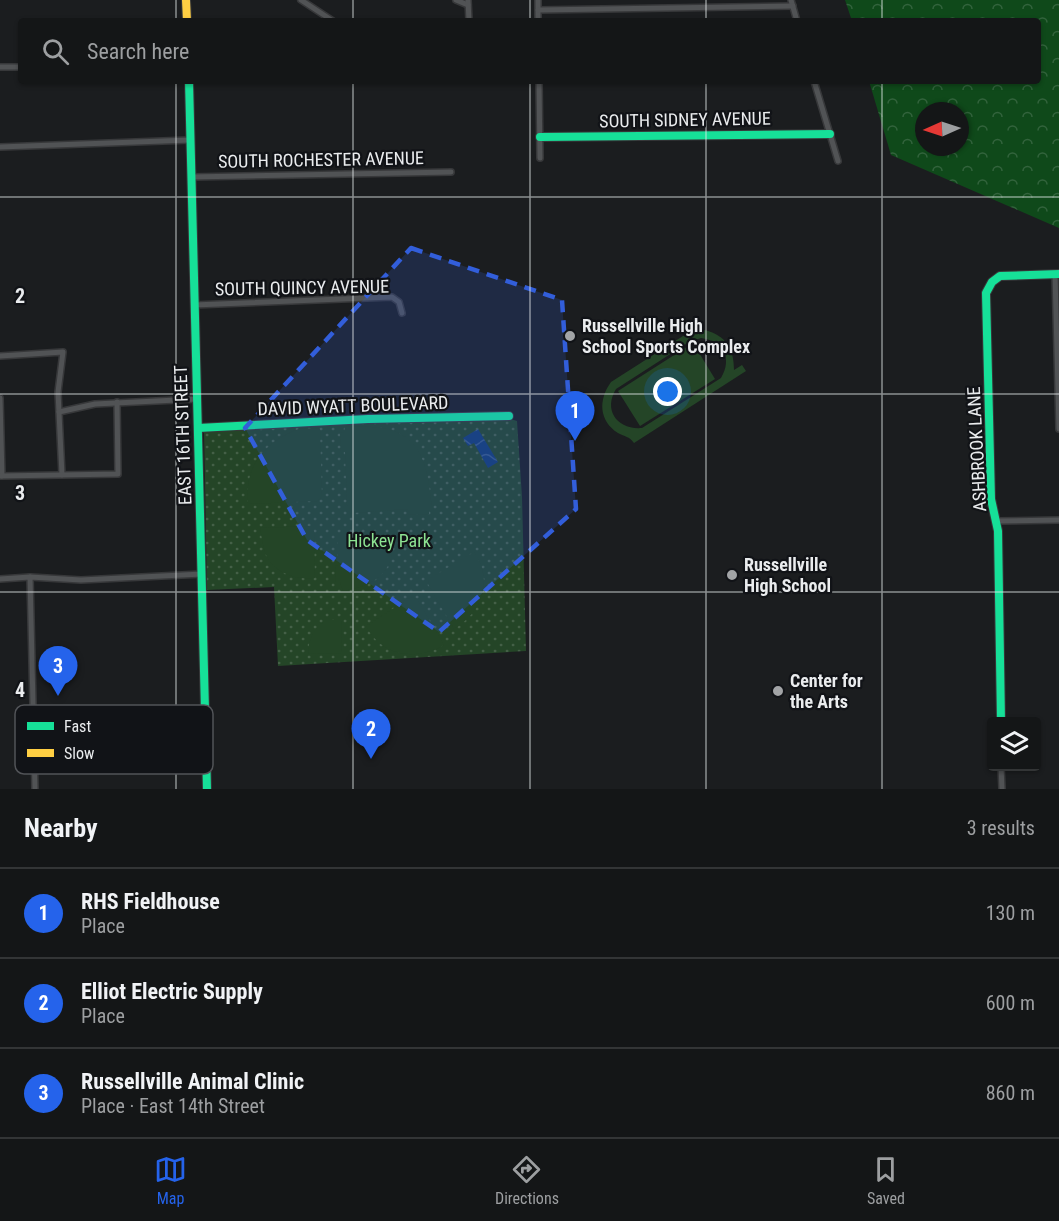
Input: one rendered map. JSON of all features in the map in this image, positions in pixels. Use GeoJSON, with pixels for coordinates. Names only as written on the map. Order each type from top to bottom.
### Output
{"type":"FeatureCollection","features":[{"type":"Feature","properties":{"kind":"street"},"geometry":{"type":"LineString","coordinates":[[186,0],[187,18]]}},
{"type":"Feature","properties":{"kind":"street"},"geometry":{"type":"LineString","coordinates":[[301,0],[328,18]]}},
{"type":"Feature","properties":{"kind":"street"},"geometry":{"type":"LineString","coordinates":[[456,0],[468,2],[469,18]]}},
{"type":"Feature","properties":{"kind":"street"},"geometry":{"type":"LineString","coordinates":[[538,0],[538,18]]}},
{"type":"Feature","properties":{"kind":"street"},"geometry":{"type":"LineString","coordinates":[[538,10],[792,3],[796,18]]}},
{"type":"Feature","properties":{"kind":"street"},"geometry":{"type":"LineString","coordinates":[[0,67],[18,67]]}},
{"type":"Feature","properties":{"kind":"street","name":"EAST 16TH STREET"},"geometry":{"type":"LineString","coordinates":[[189,84],[205,705]]}},
{"type":"Feature","properties":{"kind":"street"},"geometry":{"type":"LineString","coordinates":[[539,84],[540,158]]}},
{"type":"Feature","properties":{"kind":"street"},"geometry":{"type":"LineString","coordinates":[[815,84],[838,161]]}},
{"type":"Feature","properties":{"kind":"street","name":"SOUTH SIDNEY AVENUE"},"geometry":{"type":"LineString","coordinates":[[540,137],[830,134]]}},
{"type":"Feature","properties":{"kind":"street"},"geometry":{"type":"LineString","coordinates":[[0,147],[190,140]]}},
{"type":"Feature","properties":{"kind":"street","name":"SOUTH ROCHESTER AVENUE"},"geometry":{"type":"LineString","coordinates":[[191,177],[451,172]]}},
{"type":"Feature","properties":{"kind":"street"},"geometry":{"type":"LineString","coordinates":[[1057,274],[1059,429]]}},
{"type":"Feature","properties":{"kind":"street","name":"ASHBROOK LANE"},"geometry":{"type":"LineString","coordinates":[[1001,717],[998,531],[991,499],[986,293],[992,282],[1000,276],[1057,274]]}},
{"type":"Feature","properties":{"kind":"street","name":"SOUTH QUINCY AVENUE"},"geometry":{"type":"LineString","coordinates":[[194,305],[392,297],[399,302],[402,313]]}},
{"type":"Feature","properties":{"kind":"street"},"geometry":{"type":"LineString","coordinates":[[0,356],[63,352],[58,392],[62,475]]}},
{"type":"Feature","properties":{"kind":"street"},"geometry":{"type":"LineString","coordinates":[[0,398],[1,476],[118,474],[117,402]]}},
{"type":"Feature","properties":{"kind":"street"},"geometry":{"type":"LineString","coordinates":[[59,412],[95,404],[197,399]]}},
{"type":"Feature","properties":{"kind":"street","name":"DAVID WYATT BOULEVARD"},"geometry":{"type":"LineString","coordinates":[[198,428],[368,419],[509,416]]}},
{"type":"Feature","properties":{"kind":"street"},"geometry":{"type":"LineString","coordinates":[[996,521],[1059,520]]}},
{"type":"Feature","properties":{"kind":"street"},"geometry":{"type":"LineString","coordinates":[[0,579],[30,577],[81,580],[202,574]]}},
{"type":"Feature","properties":{"kind":"street"},"geometry":{"type":"LineString","coordinates":[[30,577],[33,705]]}},
{"type":"Feature","properties":{"kind":"street"},"geometry":{"type":"LineString","coordinates":[[1002,771],[1002,789]]}},
{"type":"Feature","properties":{"kind":"street"},"geometry":{"type":"LineString","coordinates":[[35,774],[35,789]]}},
{"type":"Feature","properties":{"kind":"street","name":"EAST 16TH STREET"},"geometry":{"type":"LineString","coordinates":[[207,774],[207,789]]}},
{"type":"Feature","properties":{"kind":"highlighted area"},"geometry":{"type":"Polygon","coordinates":[[[411,248],[562,300],[576,509],[439,632],[307,540],[245,428],[411,248]]]}},
{"type":"Feature","properties":{"kind":"green space"},"geometry":{"type":"Polygon","coordinates":[[[845,0],[1059,0],[1059,228],[891,155],[870,84],[1041,84],[1041,18],[851,18],[845,0]]]}},
{"type":"Feature","properties":{"kind":"green space"},"geometry":{"type":"Polygon","coordinates":[[[705,330],[718,336],[730,349],[734,370],[742,365],[746,371],[634,443],[612,428],[604,416],[602,403],[607,389],[611,382],[683,336],[705,330]],[[701,338],[689,342],[616,389],[611,404],[612,411],[619,422],[633,428],[642,428],[721,378],[726,357],[720,347],[701,338]]]}},
{"type":"Feature","properties":{"kind":"green space"},"geometry":{"type":"Polygon","coordinates":[[[693,343],[715,379],[640,426],[618,391],[693,343]]]}},
{"type":"Feature","properties":{"kind":"green space","name":"Hickey Park"},"geometry":{"type":"Polygon","coordinates":[[[507,418],[517,421],[522,497],[526,651],[278,666],[274,587],[207,590],[204,430],[507,418]]]}},
{"type":"Feature","properties":{"kind":"green space"},"geometry":{"type":"Polygon","coordinates":[[[345,427],[387,429],[410,441],[423,460],[426,471],[432,508],[429,514],[408,515],[408,509],[353,513],[347,505],[345,452],[341,452],[340,433],[344,432],[345,427]]]}},
{"type":"Feature","properties":{"kind":"green space"},"geometry":{"type":"Polygon","coordinates":[[[301,428],[320,429],[322,497],[317,501],[248,504],[248,483],[261,454],[275,441],[301,428]]]}},
{"type":"Feature","properties":{"kind":"green space"},"geometry":{"type":"Polygon","coordinates":[[[309,526],[314,531],[315,578],[295,577],[276,568],[266,554],[260,528],[309,526]]]}},
{"type":"Feature","properties":{"kind":"green space"},"geometry":{"type":"Polygon","coordinates":[[[383,530],[384,535],[393,535],[391,558],[387,567],[375,580],[366,585],[343,591],[340,582],[336,582],[338,538],[344,534],[369,534],[370,531],[383,530]]]}},
{"type":"Feature","properties":{"kind":"green space"},"geometry":{"type":"Polygon","coordinates":[[[474,552],[483,574],[482,595],[472,614],[454,629],[428,584],[429,579],[474,552]]]}},
{"type":"Feature","properties":{"kind":"green space"},"geometry":{"type":"Polygon","coordinates":[[[411,597],[417,599],[444,645],[423,653],[401,653],[381,644],[366,626],[411,597]]]}},
{"type":"Feature","properties":{"kind":"green space"},"geometry":{"type":"Polygon","coordinates":[[[326,620],[341,620],[342,653],[308,654],[312,635],[326,620]]]}},
{"type":"Feature","properties":{"kind":"water"},"geometry":{"type":"Polygon","coordinates":[[[478,429],[498,462],[488,468],[474,443],[468,446],[463,438],[478,429]]]}},
{"type":"Feature","properties":{"kind":"traffic: fast"},"geometry":{"type":"LineString","coordinates":[[189,84],[205,705]]}},
{"type":"Feature","properties":{"kind":"traffic: fast"},"geometry":{"type":"LineString","coordinates":[[540,137],[830,134]]}},
{"type":"Feature","properties":{"kind":"traffic: fast"},"geometry":{"type":"LineString","coordinates":[[1001,717],[998,531],[991,499],[986,293],[992,282],[1000,276],[1059,274]]}},
{"type":"Feature","properties":{"kind":"traffic: fast"},"geometry":{"type":"LineString","coordinates":[[198,428],[368,419],[509,416]]}},
{"type":"Feature","properties":{"kind":"traffic: fast"},"geometry":{"type":"LineString","coordinates":[[207,774],[207,789]]}},
{"type":"Feature","properties":{"kind":"traffic: slow"},"geometry":{"type":"LineString","coordinates":[[186,0],[187,18]]}},
{"type":"Feature","properties":{"kind":"place","name":"Russellville High School Sports Complex"},"geometry":{"type":"Point","coordinates":[570,336]}},
{"type":"Feature","properties":{"kind":"place","name":"RHS Fieldhouse"},"geometry":{"type":"Point","coordinates":[575,441]}},
{"type":"Feature","properties":{"kind":"place","name":"Russellville High School"},"geometry":{"type":"Point","coordinates":[732,575]}},
{"type":"Feature","properties":{"kind":"place","name":"Center for the Arts"},"geometry":{"type":"Point","coordinates":[778,691]}},
{"type":"Feature","properties":{"kind":"place","name":"Russellville Animal Clinic"},"geometry":{"type":"Point","coordinates":[58,696]}},
{"type":"Feature","properties":{"kind":"place","name":"Elliot Electric Supply"},"geometry":{"type":"Point","coordinates":[371,759]}}]}
